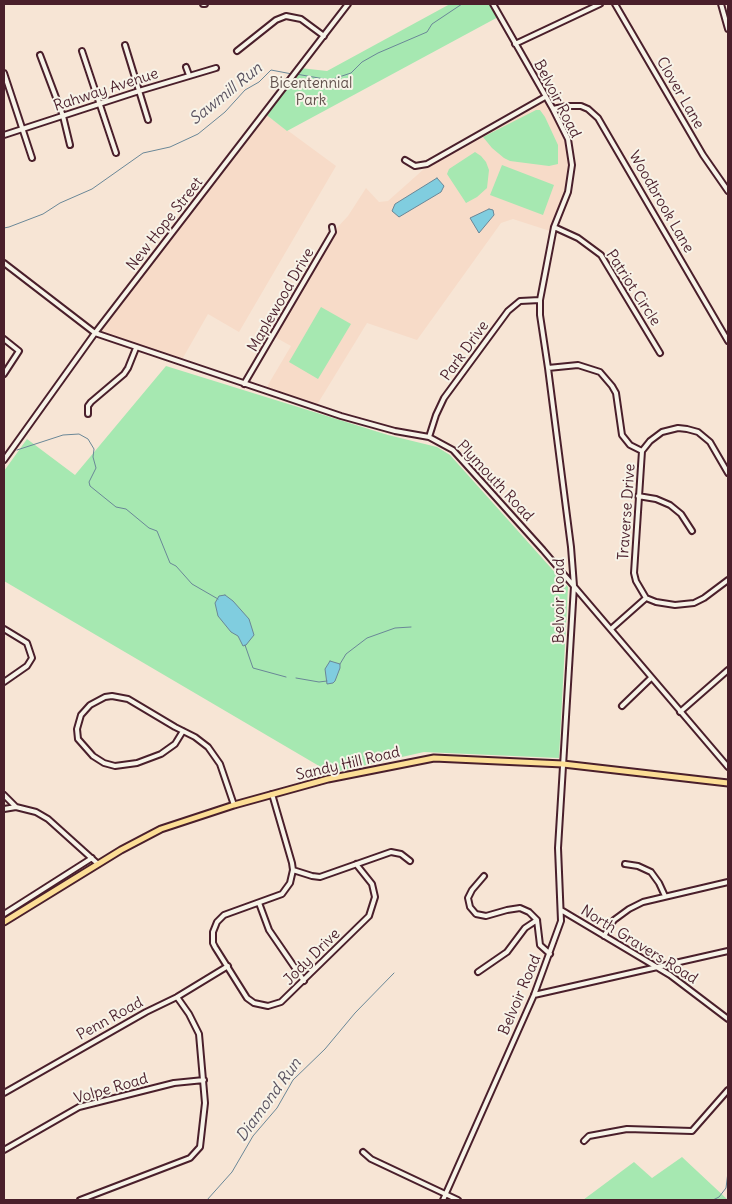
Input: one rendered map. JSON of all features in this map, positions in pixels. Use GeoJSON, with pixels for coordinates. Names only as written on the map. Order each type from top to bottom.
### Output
{"type":"FeatureCollection","features":[{"type":"Feature","properties":{"kind":"main road","name":"Sandy Hill Road"},"geometry":{"type":"LineString","coordinates":[[4,922],[98,864],[161,829],[272,794],[356,773],[434,758],[563,764],[728,783]]}},
{"type":"Feature","properties":{"kind":"street","name":"New Hope Street"},"geometry":{"type":"LineString","coordinates":[[4,460],[95,333],[348,4]]}},
{"type":"Feature","properties":{"kind":"street","name":"Belvoir Road"},"geometry":{"type":"LineString","coordinates":[[443,1200],[534,995],[561,921],[558,848],[574,586],[571,547],[540,316],[540,300],[554,227],[568,192],[572,166],[568,139],[493,4]]}},
{"type":"Feature","properties":{"kind":"street"},"geometry":{"type":"LineString","coordinates":[[515,44],[600,4]]}},
{"type":"Feature","properties":{"kind":"street","name":"Clover Lane"},"geometry":{"type":"LineString","coordinates":[[615,4],[704,155],[728,191]]}},
{"type":"Feature","properties":{"kind":"street"},"geometry":{"type":"LineString","coordinates":[[721,4],[728,29]]}},
{"type":"Feature","properties":{"kind":"street"},"geometry":{"type":"LineString","coordinates":[[237,51],[276,20],[286,16],[301,19],[324,36]]}},
{"type":"Feature","properties":{"kind":"street"},"geometry":{"type":"LineString","coordinates":[[125,45],[148,120]]}},
{"type":"Feature","properties":{"kind":"street"},"geometry":{"type":"LineString","coordinates":[[82,51],[116,153]]}},
{"type":"Feature","properties":{"kind":"street"},"geometry":{"type":"LineString","coordinates":[[40,55],[63,116],[70,144]]}},
{"type":"Feature","properties":{"kind":"street"},"geometry":{"type":"LineString","coordinates":[[186,67],[189,75]]}},
{"type":"Feature","properties":{"kind":"street","name":"Rahway Avenue"},"geometry":{"type":"LineString","coordinates":[[4,135],[216,68]]}},
{"type":"Feature","properties":{"kind":"street"},"geometry":{"type":"LineString","coordinates":[[4,73],[32,158]]}},
{"type":"Feature","properties":{"kind":"street"},"geometry":{"type":"LineString","coordinates":[[405,160],[415,166],[427,164],[545,97]]}},
{"type":"Feature","properties":{"kind":"street","name":"Woodbrook Lane"},"geometry":{"type":"LineString","coordinates":[[553,109],[567,106],[582,106],[598,118],[726,333],[728,341]]}},
{"type":"Feature","properties":{"kind":"street","name":"Maplewood Drive"},"geometry":{"type":"LineString","coordinates":[[244,384],[333,232],[332,227]]}},
{"type":"Feature","properties":{"kind":"street","name":"Patriot Circle"},"geometry":{"type":"LineString","coordinates":[[554,227],[578,238],[601,256],[660,353]]}},
{"type":"Feature","properties":{"kind":"street","name":"Plymouth Road"},"geometry":{"type":"LineString","coordinates":[[4,263],[95,333],[341,416],[395,431],[429,437],[446,446],[460,456],[728,767]]}},
{"type":"Feature","properties":{"kind":"street","name":"Park Drive"},"geometry":{"type":"LineString","coordinates":[[429,437],[444,398],[508,311],[520,301],[540,300]]}},
{"type":"Feature","properties":{"kind":"street"},"geometry":{"type":"LineString","coordinates":[[4,339],[18,351],[4,374]]}},
{"type":"Feature","properties":{"kind":"street"},"geometry":{"type":"LineString","coordinates":[[88,414],[88,406],[91,402],[124,374],[136,348]]}},
{"type":"Feature","properties":{"kind":"street"},"geometry":{"type":"LineString","coordinates":[[548,368],[578,365],[600,372],[616,393],[622,435],[630,445],[642,452]]}},
{"type":"Feature","properties":{"kind":"street","name":"Traverse Drive"},"geometry":{"type":"LineString","coordinates":[[646,598],[636,581],[634,573],[642,452],[650,441],[662,432],[678,428],[687,429],[698,432],[710,442],[728,473]]}},
{"type":"Feature","properties":{"kind":"street"},"geometry":{"type":"LineString","coordinates":[[638,496],[656,499],[670,505],[681,514],[692,530]]}},
{"type":"Feature","properties":{"kind":"street"},"geometry":{"type":"LineString","coordinates":[[610,629],[646,598],[675,605],[694,603],[728,580]]}},
{"type":"Feature","properties":{"kind":"street"},"geometry":{"type":"LineString","coordinates":[[4,629],[27,643],[32,658],[27,666],[4,682]]}},
{"type":"Feature","properties":{"kind":"street"},"geometry":{"type":"LineString","coordinates":[[680,712],[728,670]]}},
{"type":"Feature","properties":{"kind":"street"},"geometry":{"type":"LineString","coordinates":[[622,706],[652,678]]}},
{"type":"Feature","properties":{"kind":"street"},"geometry":{"type":"LineString","coordinates":[[183,731],[174,744],[161,754],[137,763],[115,766],[104,763],[93,756],[78,739],[77,729],[79,719],[84,711],[90,705],[104,698],[120,696],[139,704],[202,742],[220,764],[234,805]]}},
{"type":"Feature","properties":{"kind":"street"},"geometry":{"type":"LineString","coordinates":[[272,794],[293,870],[320,877],[390,852],[401,854],[410,861]]}},
{"type":"Feature","properties":{"kind":"street"},"geometry":{"type":"LineString","coordinates":[[4,795],[16,807]]}},
{"type":"Feature","properties":{"kind":"street"},"geometry":{"type":"LineString","coordinates":[[4,810],[16,807],[36,812],[48,819],[98,864]]}},
{"type":"Feature","properties":{"kind":"street"},"geometry":{"type":"LineString","coordinates":[[4,914],[92,858]]}},
{"type":"Feature","properties":{"kind":"street","name":"Jody Drive"},"geometry":{"type":"LineString","coordinates":[[293,870],[290,883],[282,894],[224,915],[215,926],[213,943],[247,998],[258,1005],[272,1006],[281,1002],[370,916],[375,897],[372,884],[356,864]]}},
{"type":"Feature","properties":{"kind":"street"},"geometry":{"type":"LineString","coordinates":[[625,864],[638,866],[651,872],[659,882],[664,896]]}},
{"type":"Feature","properties":{"kind":"street"},"geometry":{"type":"LineString","coordinates":[[484,876],[468,898],[470,907],[476,914],[486,916],[520,908],[529,912],[537,920],[540,945],[550,954]]}},
{"type":"Feature","properties":{"kind":"street"},"geometry":{"type":"LineString","coordinates":[[604,936],[614,920],[629,908],[664,896],[728,882]]}},
{"type":"Feature","properties":{"kind":"street"},"geometry":{"type":"LineString","coordinates":[[259,903],[269,930],[304,981]]}},
{"type":"Feature","properties":{"kind":"street","name":"North Gravers Road"},"geometry":{"type":"LineString","coordinates":[[561,910],[670,975],[728,1019]]}},
{"type":"Feature","properties":{"kind":"street"},"geometry":{"type":"LineString","coordinates":[[478,972],[507,952],[525,928],[537,920]]}},
{"type":"Feature","properties":{"kind":"street"},"geometry":{"type":"LineString","coordinates":[[534,995],[728,951]]}},
{"type":"Feature","properties":{"kind":"street","name":"Penn Road"},"geometry":{"type":"LineString","coordinates":[[4,1093],[146,1012],[177,997],[228,966]]}},
{"type":"Feature","properties":{"kind":"street"},"geometry":{"type":"LineString","coordinates":[[80,1200],[190,1158],[200,1147],[205,1104],[199,1034],[189,1014],[177,997]]}},
{"type":"Feature","properties":{"kind":"street","name":"Volpe Road"},"geometry":{"type":"LineString","coordinates":[[4,1150],[79,1107],[174,1084],[204,1080]]}},
{"type":"Feature","properties":{"kind":"street"},"geometry":{"type":"LineString","coordinates":[[584,1141],[589,1136],[627,1130],[692,1131],[728,1090]]}},
{"type":"Feature","properties":{"kind":"street"},"geometry":{"type":"LineString","coordinates":[[363,1152],[371,1159],[458,1200]]}},
{"type":"Feature","properties":{"kind":"shaded area"},"geometry":{"type":"Polygon","coordinates":[[[545,97],[568,139],[571,152],[571,178],[553,232],[513,219],[501,223],[417,340],[367,323],[315,408],[265,390],[291,346],[273,336],[333,232],[348,216],[366,188],[379,202],[388,201],[434,160],[545,97]]]}},
{"type":"Feature","properties":{"kind":"shaded area"},"geometry":{"type":"Polygon","coordinates":[[[264,113],[336,166],[239,332],[208,314],[180,363],[95,333],[264,113]]]}},
{"type":"Feature","properties":{"kind":"green space","name":"Bicentennial Park"},"geometry":{"type":"Polygon","coordinates":[[[450,4],[493,4],[500,16],[287,131],[264,113],[300,68],[327,71],[450,4]]]}},
{"type":"Feature","properties":{"kind":"green space"},"geometry":{"type":"Polygon","coordinates":[[[536,110],[540,110],[545,117],[558,145],[558,164],[549,166],[510,161],[492,148],[483,137],[536,110]]]}},
{"type":"Feature","properties":{"kind":"green space"},"geometry":{"type":"Polygon","coordinates":[[[475,152],[486,162],[489,170],[487,188],[477,197],[466,203],[447,174],[449,169],[475,152]]]}},
{"type":"Feature","properties":{"kind":"green space"},"geometry":{"type":"Polygon","coordinates":[[[502,165],[554,185],[543,215],[490,195],[502,165]]]}},
{"type":"Feature","properties":{"kind":"green space"},"geometry":{"type":"Polygon","coordinates":[[[321,307],[351,324],[318,379],[289,362],[321,307]]]}},
{"type":"Feature","properties":{"kind":"green space"},"geometry":{"type":"Polygon","coordinates":[[[166,366],[388,435],[437,447],[450,455],[568,587],[559,758],[424,752],[331,773],[4,581],[4,471],[27,439],[75,475],[166,366]]]}},
{"type":"Feature","properties":{"kind":"green space"},"geometry":{"type":"Polygon","coordinates":[[[682,1157],[728,1200],[583,1200],[634,1162],[652,1178],[682,1157]]]}},
{"type":"Feature","properties":{"kind":"water"},"geometry":{"type":"Polygon","coordinates":[[[437,178],[444,186],[441,192],[399,217],[392,211],[395,204],[437,178]]]}},
{"type":"Feature","properties":{"kind":"water"},"geometry":{"type":"Polygon","coordinates":[[[489,209],[493,210],[494,215],[479,233],[470,218],[489,209]]]}},
{"type":"Feature","properties":{"kind":"water"},"geometry":{"type":"Polygon","coordinates":[[[225,595],[249,619],[254,635],[246,645],[243,646],[238,636],[231,632],[218,616],[215,603],[219,596],[225,595]]]}},
{"type":"Feature","properties":{"kind":"water"},"geometry":{"type":"Polygon","coordinates":[[[330,661],[340,664],[340,668],[335,681],[327,684],[325,669],[330,661]]]}},
{"type":"Feature","properties":{"kind":"waterway","name":"Sawmill Run"},"geometry":{"type":"LineString","coordinates":[[296,74],[330,80],[351,73],[362,62],[378,53],[427,32],[432,24],[462,4]]}},
{"type":"Feature","properties":{"kind":"waterway","name":"Sawmill Run"},"geometry":{"type":"LineString","coordinates":[[4,228],[43,214],[60,203],[92,189],[143,153],[170,147],[198,134],[225,112],[245,90],[259,82],[271,70],[292,74]]}},
{"type":"Feature","properties":{"kind":"waterway"},"geometry":{"type":"LineString","coordinates":[[17,450],[63,435],[79,434],[88,439],[94,449],[93,457],[96,468],[89,482],[90,486],[116,507],[126,509],[149,528],[157,531],[170,563],[176,566],[192,584],[218,599]]}},
{"type":"Feature","properties":{"kind":"waterway"},"geometry":{"type":"LineString","coordinates":[[340,664],[346,654],[367,638],[395,628],[411,627]]}},
{"type":"Feature","properties":{"kind":"waterway"},"geometry":{"type":"LineString","coordinates":[[245,645],[253,668],[286,677]]}},
{"type":"Feature","properties":{"kind":"waterway"},"geometry":{"type":"LineString","coordinates":[[296,678],[319,682],[327,681]]}},
{"type":"Feature","properties":{"kind":"waterway","name":"Diamond Run"},"geometry":{"type":"LineString","coordinates":[[207,1200],[232,1172],[253,1136],[277,1108],[293,1080],[325,1049],[355,1013],[394,973]]}},
{"type":"Feature","properties":{"kind":"waterway"},"geometry":{"type":"LineString","coordinates":[[713,1200],[719,1197],[726,1188],[728,1172]]}}]}
